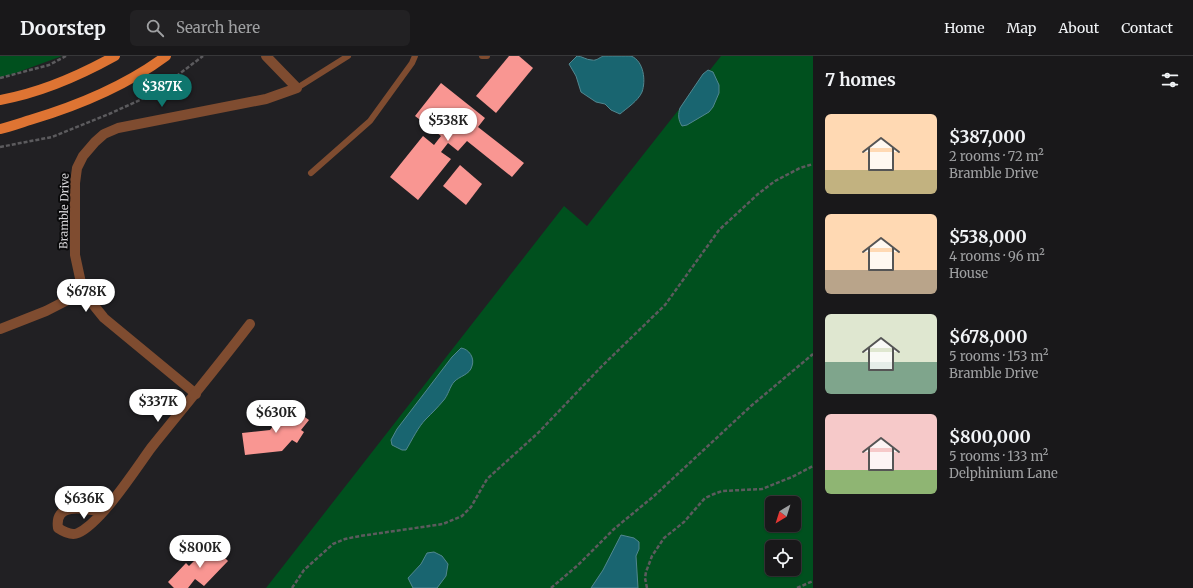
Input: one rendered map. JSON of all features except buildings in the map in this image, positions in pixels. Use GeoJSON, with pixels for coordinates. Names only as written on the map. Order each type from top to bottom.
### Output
{"type":"FeatureCollection","features":[{"type":"Feature","properties":{"kind":"main road"},"geometry":{"type":"LineString","coordinates":[[0,100],[13,98],[65,80],[115,56]]}},
{"type":"Feature","properties":{"kind":"main road"},"geometry":{"type":"LineString","coordinates":[[0,129],[51,114],[92,98],[120,84],[166,56]]}},
{"type":"Feature","properties":{"kind":"street"},"geometry":{"type":"LineString","coordinates":[[266,56],[297,88]]}},
{"type":"Feature","properties":{"kind":"street","name":"Bramble Drive"},"geometry":{"type":"LineString","coordinates":[[196,394],[104,318],[83,292],[75,255],[75,174],[83,156],[95,142],[104,134],[118,128],[266,99],[297,88]]}},
{"type":"Feature","properties":{"kind":"street"},"geometry":{"type":"LineString","coordinates":[[0,329],[46,311],[83,292]]}},
{"type":"Feature","properties":{"kind":"street"},"geometry":{"type":"LineString","coordinates":[[103,512],[80,508],[70,508],[60,514],[57,522],[58,528],[65,533],[77,534],[103,512],[250,324]]}},
{"type":"Feature","properties":{"kind":"lane"},"geometry":{"type":"LineString","coordinates":[[297,88],[348,56]]}},
{"type":"Feature","properties":{"kind":"lane"},"geometry":{"type":"LineString","coordinates":[[311,173],[370,121],[416,56]]}},
{"type":"Feature","properties":{"kind":"lane"},"geometry":{"type":"LineString","coordinates":[[482,56],[487,56]]}},
{"type":"Feature","properties":{"kind":"path"},"geometry":{"type":"LineString","coordinates":[[0,78],[49,65],[66,56]]}},
{"type":"Feature","properties":{"kind":"path"},"geometry":{"type":"LineString","coordinates":[[0,147],[52,137],[140,100],[162,87],[203,56]]}},
{"type":"Feature","properties":{"kind":"path"},"geometry":{"type":"LineString","coordinates":[[292,588],[304,570],[333,544],[345,539],[360,536],[443,524],[462,516],[471,507],[487,479],[538,433],[598,370],[665,305],[719,230],[758,194],[775,181],[794,171],[813,164]]}},
{"type":"Feature","properties":{"kind":"path"},"geometry":{"type":"LineString","coordinates":[[551,588],[578,565],[614,528],[654,496],[751,406],[813,354]]}},
{"type":"Feature","properties":{"kind":"path"},"geometry":{"type":"LineString","coordinates":[[647,588],[645,578],[652,556],[664,538],[684,522],[705,498],[722,491],[762,489],[792,477],[813,466]]}},
{"type":"Feature","properties":{"kind":"path"},"geometry":{"type":"LineString","coordinates":[[797,588],[813,581]]}},
{"type":"Feature","properties":{"kind":"green space"},"geometry":{"type":"Polygon","coordinates":[[[0,56],[62,56],[13,74],[0,77],[0,56]]]}},
{"type":"Feature","properties":{"kind":"green space"},"geometry":{"type":"Polygon","coordinates":[[[721,56],[813,56],[813,588],[266,588],[564,206],[587,226],[721,56]]]}},
{"type":"Feature","properties":{"kind":"water"},"geometry":{"type":"Polygon","coordinates":[[[577,56],[593,60],[603,56],[631,56],[639,62],[643,72],[644,82],[642,92],[632,104],[620,114],[611,110],[605,104],[596,102],[581,92],[576,76],[569,64],[577,56]]]}},
{"type":"Feature","properties":{"kind":"water"},"geometry":{"type":"Polygon","coordinates":[[[708,70],[713,72],[719,85],[719,93],[713,107],[709,112],[687,125],[682,126],[679,117],[680,108],[703,74],[708,70]]]}},
{"type":"Feature","properties":{"kind":"water"},"geometry":{"type":"Polygon","coordinates":[[[461,348],[467,350],[471,354],[473,363],[471,369],[456,380],[445,399],[420,426],[406,450],[402,450],[392,445],[391,440],[397,429],[452,357],[461,348]]]}},
{"type":"Feature","properties":{"kind":"water"},"geometry":{"type":"Polygon","coordinates":[[[621,535],[634,538],[639,542],[639,549],[636,556],[638,588],[591,588],[603,570],[621,535]]]}},
{"type":"Feature","properties":{"kind":"water"},"geometry":{"type":"Polygon","coordinates":[[[434,552],[442,556],[448,564],[446,576],[437,588],[413,588],[408,578],[421,564],[427,553],[434,552]]]}}]}
